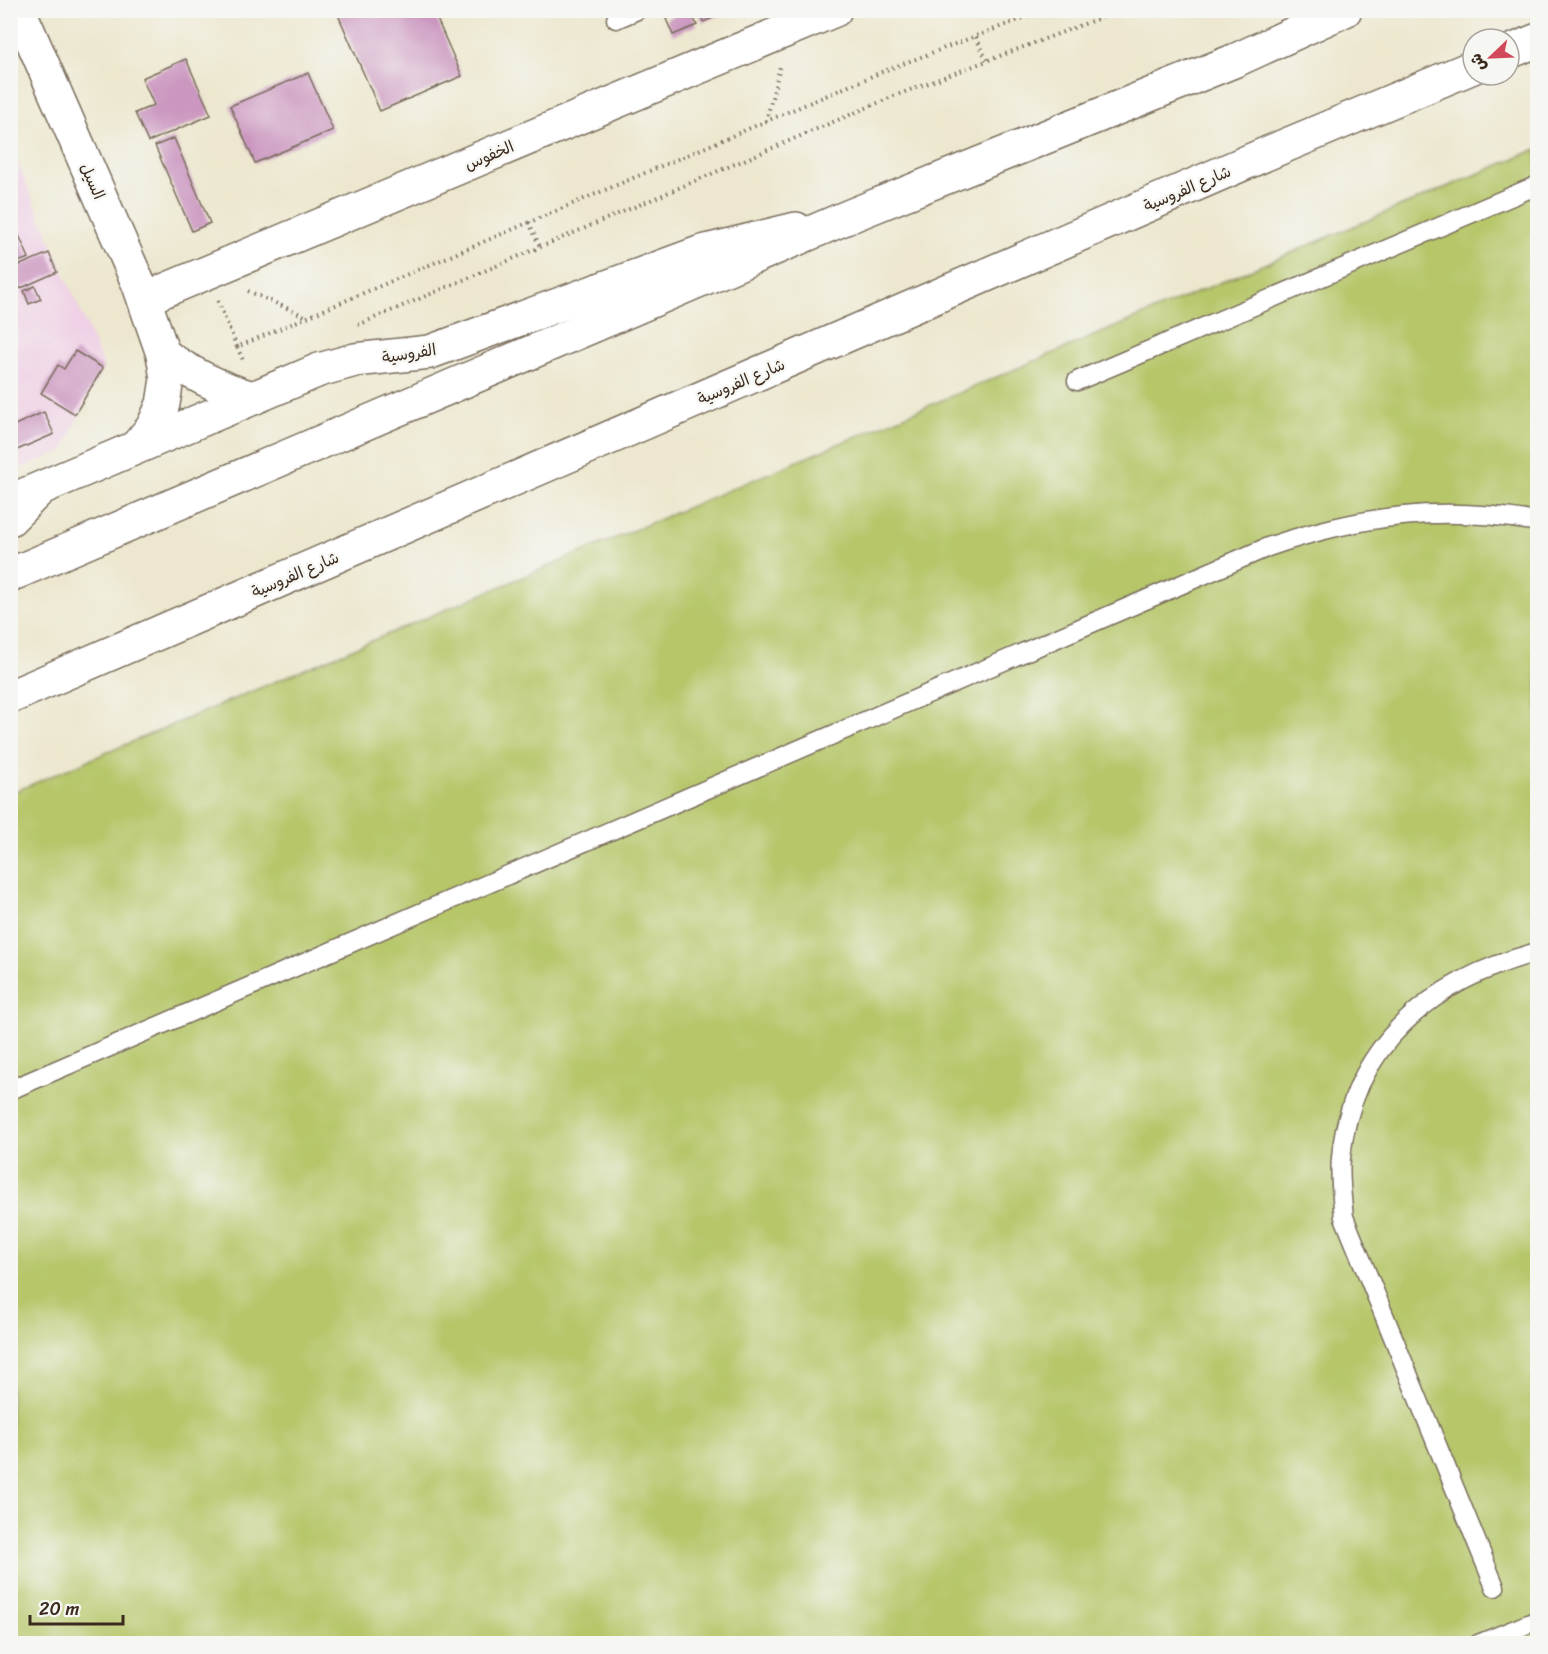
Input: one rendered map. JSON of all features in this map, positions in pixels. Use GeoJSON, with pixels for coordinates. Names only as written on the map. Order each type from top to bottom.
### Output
{"type":"FeatureCollection","features":[{"type":"Feature","properties":{"kind":"main road","name":"السيل"},"geometry":{"type":"LineString","coordinates":[[19,10],[144,299],[164,354],[166,379],[163,404],[153,427],[137,446]]}},
{"type":"Feature","properties":{"kind":"main road","name":"الخفوس"},"geometry":{"type":"LineString","coordinates":[[144,299],[835,10]]}},
{"type":"Feature","properties":{"kind":"main road"},"geometry":{"type":"LineString","coordinates":[[10,575],[850,216],[1236,60],[1346,10]]}},
{"type":"Feature","properties":{"kind":"main road"},"geometry":{"type":"LineString","coordinates":[[1521,47],[1538,40]]}},
{"type":"Feature","properties":{"kind":"main road","name":"شارع الفروسية"},"geometry":{"type":"LineString","coordinates":[[10,697],[1461,72]]}},
{"type":"Feature","properties":{"kind":"main road","name":"الفروسية"},"geometry":{"type":"LineString","coordinates":[[10,501],[319,370],[355,360],[430,352],[702,252],[850,216]]}},
{"type":"Feature","properties":{"kind":"main road"},"geometry":{"type":"LineString","coordinates":[[164,354],[184,369],[206,381],[253,398]]}},
{"type":"Feature","properties":{"kind":"main road"},"geometry":{"type":"LineString","coordinates":[[10,519],[40,489]]}},
{"type":"Feature","properties":{"kind":"lane"},"geometry":{"type":"LineString","coordinates":[[616,19],[637,10]]}},
{"type":"Feature","properties":{"kind":"lane"},"geometry":{"type":"LineString","coordinates":[[1077,381],[1538,186]]}},
{"type":"Feature","properties":{"kind":"lane"},"geometry":{"type":"LineString","coordinates":[[10,1090],[1268,546],[1315,531],[1362,520],[1410,514],[1460,513],[1508,516],[1538,522]]}},
{"type":"Feature","properties":{"kind":"lane"},"geometry":{"type":"LineString","coordinates":[[1495,1587],[1344,1217],[1341,1159],[1345,1131],[1364,1076],[1379,1051],[1397,1029],[1415,1011],[1459,981],[1511,959],[1538,952]]}},
{"type":"Feature","properties":{"kind":"lane"},"geometry":{"type":"LineString","coordinates":[[1478,1644],[1538,1620]]}},
{"type":"Feature","properties":{"kind":"path"},"geometry":{"type":"LineString","coordinates":[[206,273],[237,347],[884,71],[1045,10]]}},
{"type":"Feature","properties":{"kind":"path"},"geometry":{"type":"LineString","coordinates":[[356,326],[894,96],[1121,10]]}},
{"type":"Feature","properties":{"kind":"path"},"geometry":{"type":"LineString","coordinates":[[766,122],[790,29]]}},
{"type":"Feature","properties":{"kind":"path"},"geometry":{"type":"LineString","coordinates":[[976,37],[987,61]]}},
{"type":"Feature","properties":{"kind":"path"},"geometry":{"type":"LineString","coordinates":[[529,222],[540,247]]}},
{"type":"Feature","properties":{"kind":"path"},"geometry":{"type":"LineString","coordinates":[[206,273],[308,317]]}},
{"type":"Feature","properties":{"kind":"shaded area"},"geometry":{"type":"Polygon","coordinates":[[[10,146],[103,364],[63,451],[11,472],[10,146]]]}},
{"type":"Feature","properties":{"kind":"green space"},"geometry":{"type":"Polygon","coordinates":[[[1537,149],[1537,1643],[11,1643],[11,793],[1537,149]]]}},
{"type":"Feature","properties":{"kind":"building"},"geometry":{"type":"Polygon","coordinates":[[[336,10],[433,10],[462,76],[380,111],[336,10]]]}},
{"type":"Feature","properties":{"kind":"building"},"geometry":{"type":"Polygon","coordinates":[[[690,10],[697,25],[673,35],[666,19],[690,10]]]}},
{"type":"Feature","properties":{"kind":"building"},"geometry":{"type":"Polygon","coordinates":[[[698,11],[730,11],[703,22],[698,11]]]}},
{"type":"Feature","properties":{"kind":"building"},"geometry":{"type":"Polygon","coordinates":[[[186,59],[211,115],[148,142],[135,113],[154,105],[142,78],[186,59]]]}},
{"type":"Feature","properties":{"kind":"building"},"geometry":{"type":"Polygon","coordinates":[[[308,73],[333,130],[255,163],[230,106],[308,73]]]}},
{"type":"Feature","properties":{"kind":"building"},"geometry":{"type":"Polygon","coordinates":[[[174,138],[210,223],[192,231],[155,146],[174,138]]]}},
{"type":"Feature","properties":{"kind":"building"},"geometry":{"type":"Polygon","coordinates":[[[10,215],[29,258],[10,265],[10,215]]]}},
{"type":"Feature","properties":{"kind":"building"},"geometry":{"type":"Polygon","coordinates":[[[49,253],[57,272],[10,293],[10,269],[49,253]]]}},
{"type":"Feature","properties":{"kind":"building"},"geometry":{"type":"Polygon","coordinates":[[[35,286],[41,299],[29,304],[24,291],[35,286]]]}},
{"type":"Feature","properties":{"kind":"building"},"geometry":{"type":"Polygon","coordinates":[[[75,351],[103,368],[75,414],[41,393],[58,365],[64,369],[75,351]]]}},
{"type":"Feature","properties":{"kind":"building"},"geometry":{"type":"Polygon","coordinates":[[[44,412],[54,434],[10,453],[10,427],[44,412]]]}}]}
